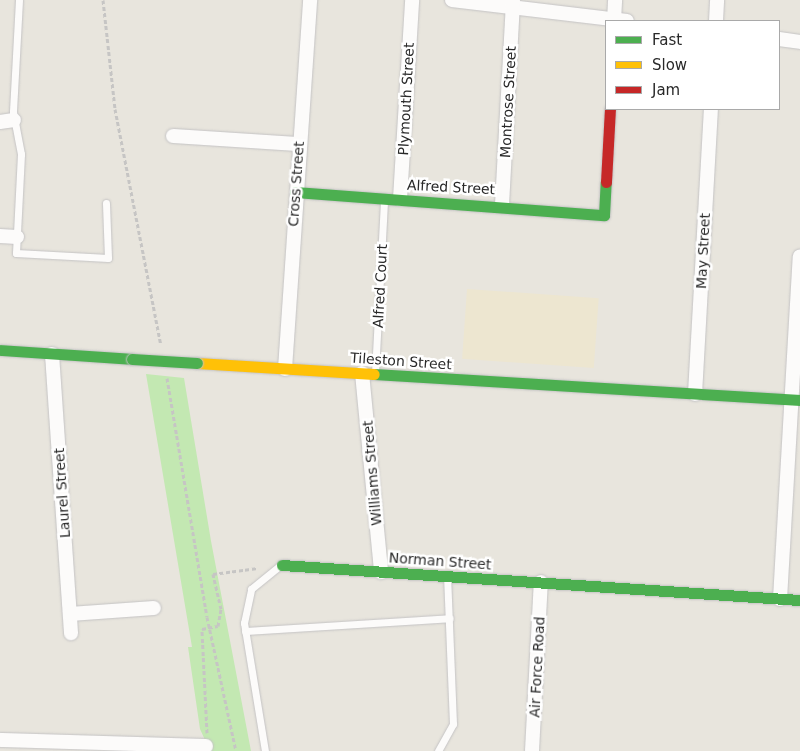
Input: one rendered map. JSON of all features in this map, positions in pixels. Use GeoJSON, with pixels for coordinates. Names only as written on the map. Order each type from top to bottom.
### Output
{"type":"FeatureCollection","features":[{"type":"Feature","properties":{"kind":"street","name":"Cross Street"},"geometry":{"type":"LineString","coordinates":[[285,369],[298,144],[310,0]]}},
{"type":"Feature","properties":{"kind":"street","name":"Plymouth Street"},"geometry":{"type":"LineString","coordinates":[[400,199],[412,0]]}},
{"type":"Feature","properties":{"kind":"street"},"geometry":{"type":"LineString","coordinates":[[452,0],[513,4],[612,20]]}},
{"type":"Feature","properties":{"kind":"street"},"geometry":{"type":"LineString","coordinates":[[615,0],[618,20]]}},
{"type":"Feature","properties":{"kind":"street"},"geometry":{"type":"LineString","coordinates":[[716,20],[717,0]]}},
{"type":"Feature","properties":{"kind":"street","name":"Montrose Street"},"geometry":{"type":"LineString","coordinates":[[502,205],[513,4]]}},
{"type":"Feature","properties":{"kind":"street"},"geometry":{"type":"LineString","coordinates":[[780,40],[800,42]]}},
{"type":"Feature","properties":{"kind":"street","name":"Alfred Street"},"geometry":{"type":"LineString","coordinates":[[295,192],[502,205],[604,215],[610,110]]}},
{"type":"Feature","properties":{"kind":"street","name":"May Street"},"geometry":{"type":"LineString","coordinates":[[695,394],[711,110]]}},
{"type":"Feature","properties":{"kind":"street"},"geometry":{"type":"LineString","coordinates":[[0,122],[14,120]]}},
{"type":"Feature","properties":{"kind":"street"},"geometry":{"type":"LineString","coordinates":[[173,136],[298,144]]}},
{"type":"Feature","properties":{"kind":"street"},"geometry":{"type":"LineString","coordinates":[[0,236],[16,237]]}},
{"type":"Feature","properties":{"kind":"street"},"geometry":{"type":"LineString","coordinates":[[780,599],[796,400],[800,257]]}},
{"type":"Feature","properties":{"kind":"street","name":"Tileston Street"},"geometry":{"type":"LineString","coordinates":[[0,350],[796,400]]}},
{"type":"Feature","properties":{"kind":"street","name":"Laurel Street"},"geometry":{"type":"LineString","coordinates":[[52,354],[71,632]]}},
{"type":"Feature","properties":{"kind":"street","name":"Williams Street"},"geometry":{"type":"LineString","coordinates":[[369,374],[381,572]]}},
{"type":"Feature","properties":{"kind":"street","name":"Norman Street"},"geometry":{"type":"LineString","coordinates":[[282,565],[800,600]]}},
{"type":"Feature","properties":{"kind":"street","name":"Air Force Road"},"geometry":{"type":"LineString","coordinates":[[532,751],[541,582]]}},
{"type":"Feature","properties":{"kind":"street"},"geometry":{"type":"LineString","coordinates":[[70,614],[154,608]]}},
{"type":"Feature","properties":{"kind":"street"},"geometry":{"type":"LineString","coordinates":[[0,740],[206,746]]}},
{"type":"Feature","properties":{"kind":"lane"},"geometry":{"type":"LineString","coordinates":[[19,0],[14,120],[21,154],[16,253],[108,258],[106,203]]}},
{"type":"Feature","properties":{"kind":"lane","name":"Alfred Court"},"geometry":{"type":"LineString","coordinates":[[369,374],[384,198]]}},
{"type":"Feature","properties":{"kind":"lane"},"geometry":{"type":"LineString","coordinates":[[265,751],[245,631],[251,589],[282,565]]}},
{"type":"Feature","properties":{"kind":"lane"},"geometry":{"type":"LineString","coordinates":[[438,751],[453,724],[447,576]]}},
{"type":"Feature","properties":{"kind":"lane"},"geometry":{"type":"LineString","coordinates":[[245,631],[450,618]]}},
{"type":"Feature","properties":{"kind":"path"},"geometry":{"type":"LineString","coordinates":[[206,746],[202,630],[218,626],[221,609],[213,574],[282,565]]}},
{"type":"Feature","properties":{"kind":"shaded area"},"geometry":{"type":"Polygon","coordinates":[[[467,289],[599,298],[594,368],[462,359],[467,289]]]}},
{"type":"Feature","properties":{"kind":"green space"},"geometry":{"type":"Polygon","coordinates":[[[146,374],[184,378],[211,541],[251,751],[210,751],[200,729],[188,647],[192,647],[146,374]]]}},
{"type":"Feature","properties":{"kind":"traffic: fast"},"geometry":{"type":"LineString","coordinates":[[295,192],[604,215],[606,182]]}},
{"type":"Feature","properties":{"kind":"traffic: fast"},"geometry":{"type":"LineString","coordinates":[[0,350],[132,359]]}},
{"type":"Feature","properties":{"kind":"traffic: fast"},"geometry":{"type":"LineString","coordinates":[[132,359],[197,363]]}},
{"type":"Feature","properties":{"kind":"traffic: fast"},"geometry":{"type":"LineString","coordinates":[[374,374],[800,400]]}},
{"type":"Feature","properties":{"kind":"traffic: fast"},"geometry":{"type":"LineString","coordinates":[[282,565],[800,600]]}},
{"type":"Feature","properties":{"kind":"traffic: slow"},"geometry":{"type":"LineString","coordinates":[[197,363],[374,374]]}},
{"type":"Feature","properties":{"kind":"traffic: jam"},"geometry":{"type":"LineString","coordinates":[[606,182],[610,110]]}}]}
